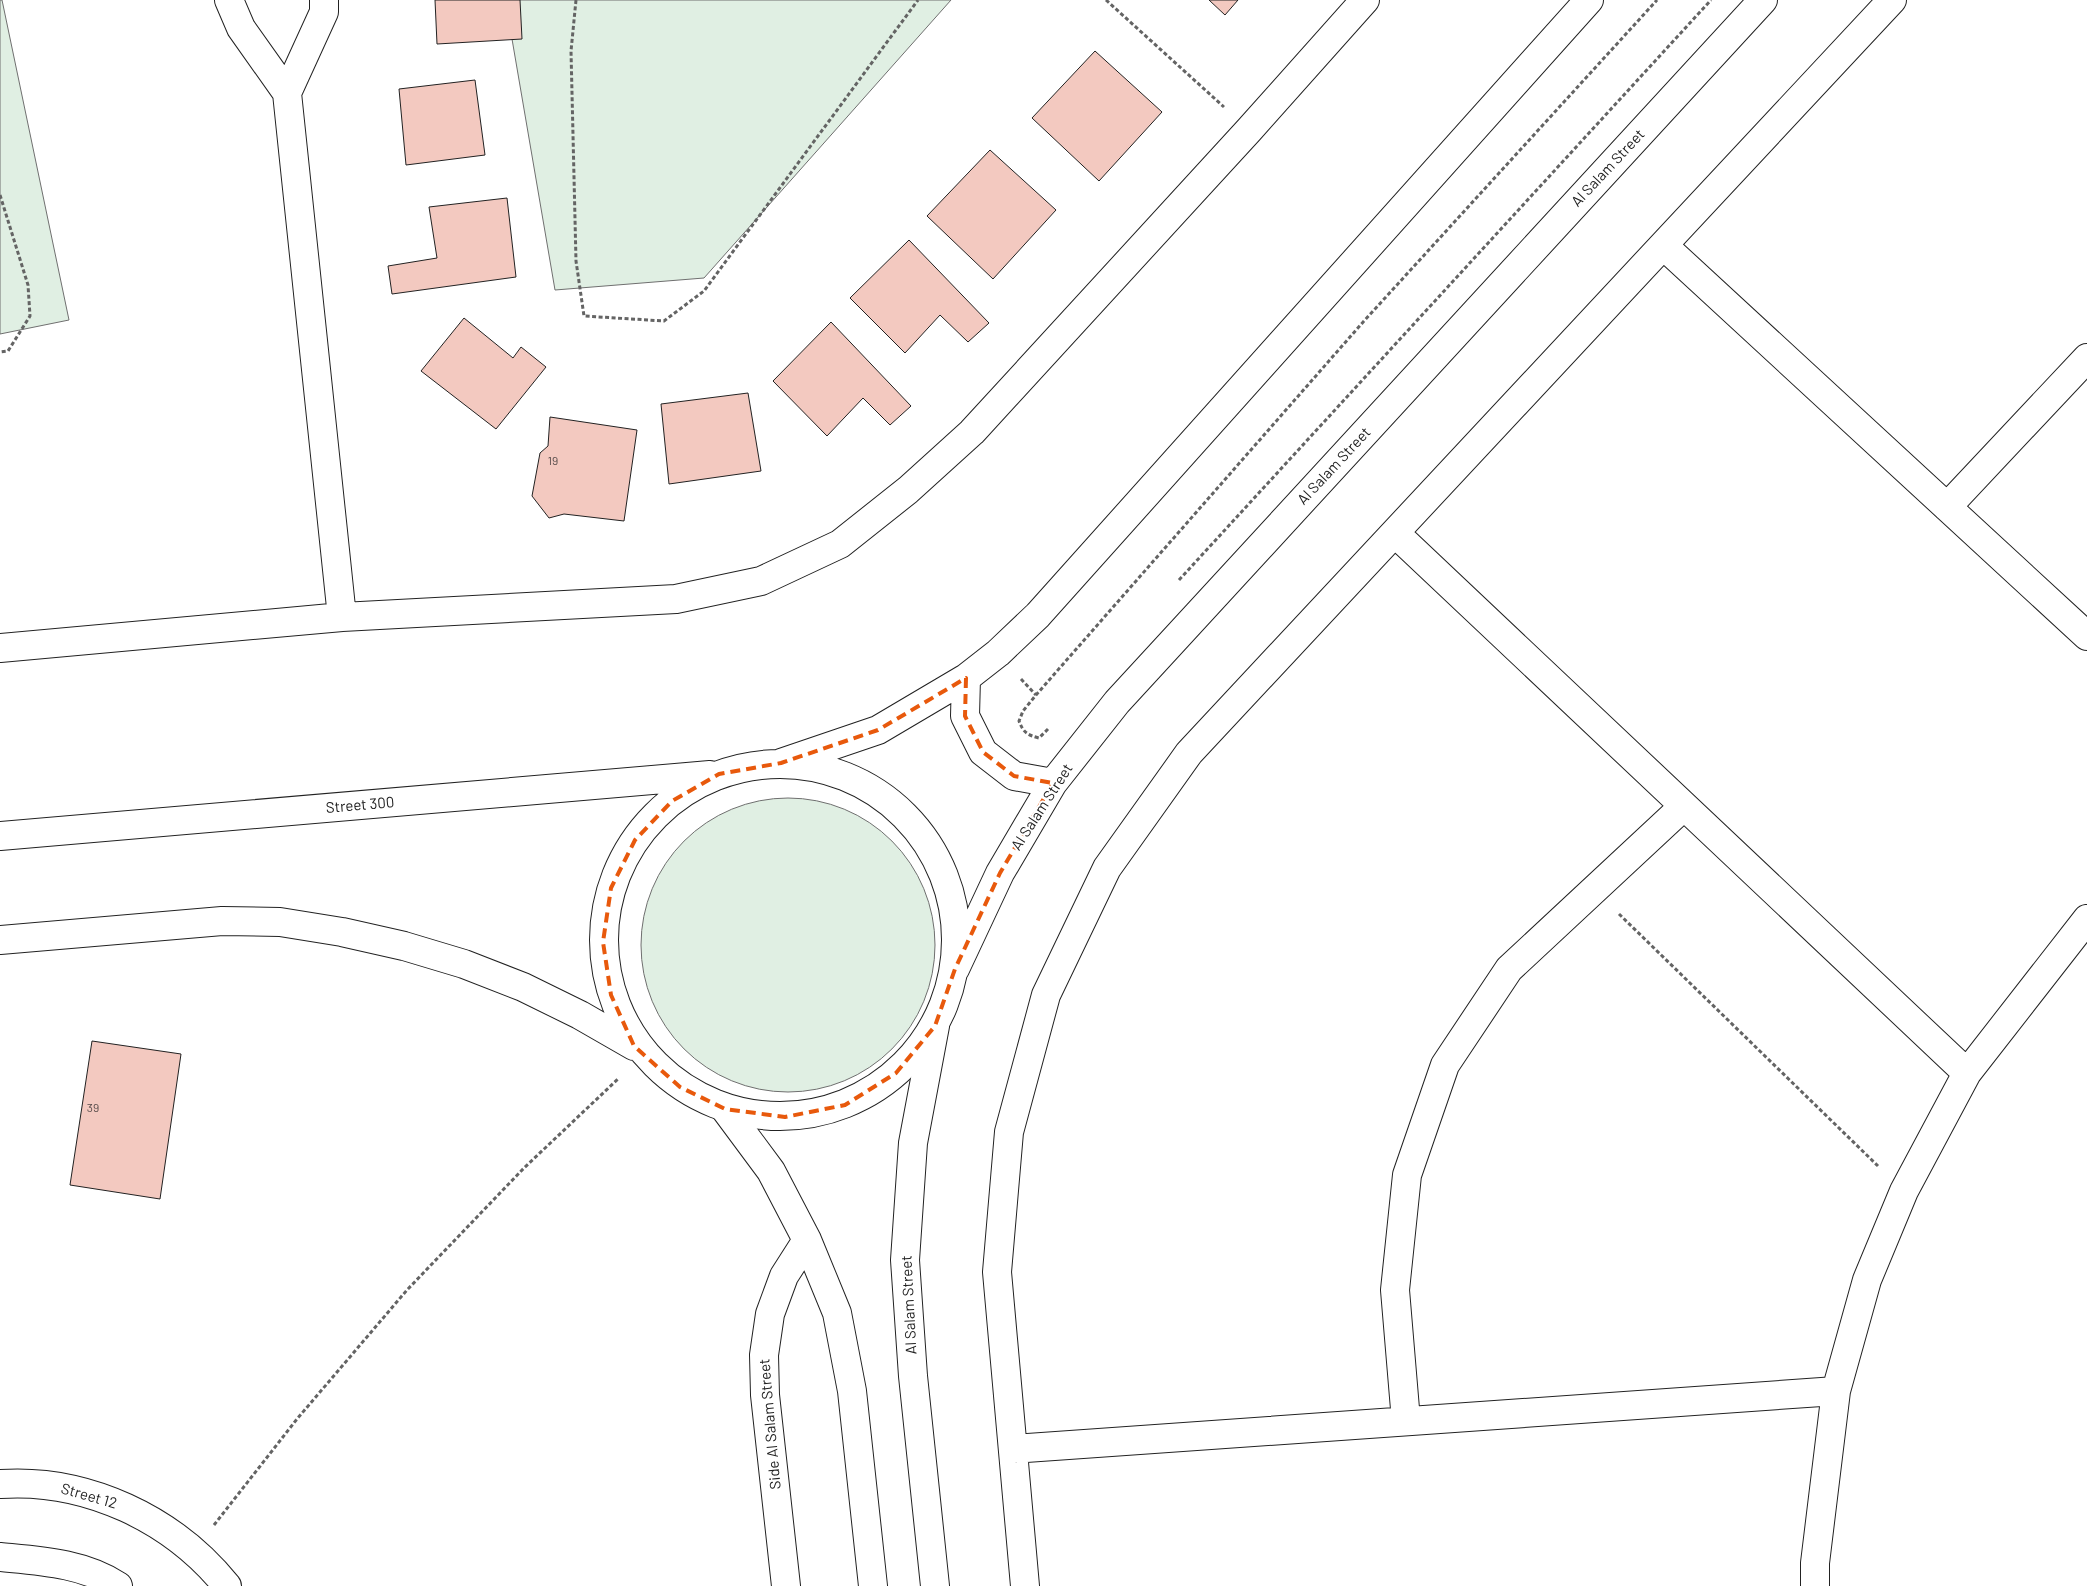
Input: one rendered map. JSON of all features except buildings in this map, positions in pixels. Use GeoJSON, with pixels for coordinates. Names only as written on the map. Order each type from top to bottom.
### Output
{"type":"FeatureCollection","features":[{"type":"Feature","properties":{"kind":"street"},"geometry":{"type":"LineString","coordinates":[[229,0],[241,28],[287,93],[342,617]]}},
{"type":"Feature","properties":{"kind":"street"},"geometry":{"type":"LineString","coordinates":[[287,93],[324,12],[324,0]]}},
{"type":"Feature","properties":{"kind":"street"},"geometry":{"type":"LineString","coordinates":[[0,648],[342,617],[676,599],[761,581],[840,544],[908,490],[972,432],[1249,130],[1365,0]]}},
{"type":"Feature","properties":{"kind":"street"},"geometry":{"type":"LineString","coordinates":[[639,1050],[611,995],[603,942],[611,888],[635,840],[672,800],[719,774],[781,763],[878,730],[966,678],[998,653],[1038,615],[1589,0]]}},
{"type":"Feature","properties":{"kind":"street","name":"Al Salam Street"},"geometry":{"type":"LineString","coordinates":[[935,1586],[913,1376],[905,1260],[913,1143],[934,1026],[955,969],[1000,874],[1054,783],[1117,702],[1763,0]]}},
{"type":"Feature","properties":{"kind":"street"},"geometry":{"type":"LineString","coordinates":[[1026,1586],[998,1272],[1009,1132],[1046,995],[1107,868],[1189,753],[1892,0]]}},
{"type":"Feature","properties":{"kind":"street"},"geometry":{"type":"LineString","coordinates":[[1664,246],[2087,636]]}},
{"type":"Feature","properties":{"kind":"street"},"geometry":{"type":"LineString","coordinates":[[1947,507],[2087,358]]}},
{"type":"Feature","properties":{"kind":"street"},"geometry":{"type":"LineString","coordinates":[[1395,533],[1967,1074]]}},
{"type":"Feature","properties":{"kind":"street"},"geometry":{"type":"LineString","coordinates":[[966,678],[965,716],[983,752],[1014,776],[1054,783]]}},
{"type":"Feature","properties":{"kind":"street"},"geometry":{"type":"LineString","coordinates":[[781,763],[842,774],[849,778],[894,804],[933,850],[954,908],[955,969]]}},
{"type":"Feature","properties":{"kind":"street","name":"Street 300"},"geometry":{"type":"LineString","coordinates":[[0,836],[719,774]]}},
{"type":"Feature","properties":{"kind":"street"},"geometry":{"type":"LineString","coordinates":[[1406,1421],[1395,1290],[1406,1175],[1445,1065],[1508,968],[1684,806]]}},
{"type":"Feature","properties":{"kind":"street"},"geometry":{"type":"LineString","coordinates":[[1815,1586],[1814,1563],[1836,1391],[1867,1280],[1904,1191],[1967,1074],[2087,919]]}},
{"type":"Feature","properties":{"kind":"street"},"geometry":{"type":"LineString","coordinates":[[0,940],[222,921],[280,922],[333,930],[404,946],[464,964],[514,984],[580,1015],[639,1050],[680,1088],[725,1109],[785,1117],[845,1105],[896,1073],[934,1026]]}},
{"type":"Feature","properties":{"kind":"street"},"geometry":{"type":"LineString","coordinates":[[725,1109],[771,1171],[807,1240],[836,1313],[852,1391],[872,1586]]}},
{"type":"Feature","properties":{"kind":"street","name":"Side Al Salam Street"},"geometry":{"type":"LineString","coordinates":[[786,1586],[765,1395],[764,1355],[770,1314],[784,1276],[807,1240]]}},
{"type":"Feature","properties":{"kind":"street"},"geometry":{"type":"LineString","coordinates":[[1013,1449],[1836,1391]]}},
{"type":"Feature","properties":{"kind":"street","name":"Street 12"},"geometry":{"type":"LineString","coordinates":[[0,1484],[60,1487],[109,1499],[154,1521],[194,1551],[227,1586]]}},
{"type":"Feature","properties":{"kind":"street"},"geometry":{"type":"LineString","coordinates":[[0,1557],[59,1562],[107,1579],[118,1586]]}},
{"type":"Feature","properties":{"kind":"path"},"geometry":{"type":"LineString","coordinates":[[576,0],[571,51],[576,260],[584,316],[664,321],[704,291],[918,0]]}},
{"type":"Feature","properties":{"kind":"path"},"geometry":{"type":"LineString","coordinates":[[1106,0],[1249,130]]}},
{"type":"Feature","properties":{"kind":"path"},"geometry":{"type":"LineString","coordinates":[[1051,726],[1038,738],[1029,736],[1022,729],[1019,721],[1023,711],[1036,695],[1364,321],[1657,0]]}},
{"type":"Feature","properties":{"kind":"path"},"geometry":{"type":"LineString","coordinates":[[1174,585],[1711,0]]}},
{"type":"Feature","properties":{"kind":"path"},"geometry":{"type":"LineString","coordinates":[[0,195],[28,285],[30,316],[8,351],[0,352]]}},
{"type":"Feature","properties":{"kind":"path"},"geometry":{"type":"LineString","coordinates":[[1593,890],[1904,1191]]}},
{"type":"Feature","properties":{"kind":"path"},"geometry":{"type":"LineString","coordinates":[[194,1551],[297,1419],[407,1290],[639,1050]]}},
{"type":"Feature","properties":{"kind":"highlighted area"},"geometry":{"type":"Polygon","coordinates":[[[966,678],[965,716],[983,752],[1014,776],[1053,783],[1000,873],[955,969],[935,1026],[896,1073],[845,1105],[785,1117],[725,1109],[680,1087],[634,1046],[611,995],[603,942],[611,888],[635,840],[672,801],[719,774],[781,763],[878,730],[966,678]]]}},
{"type":"Feature","properties":{"kind":"green space"},"geometry":{"type":"Polygon","coordinates":[[[0,0],[2,0],[69,320],[0,334],[0,0]]]}},
{"type":"Feature","properties":{"kind":"green space"},"geometry":{"type":"Polygon","coordinates":[[[517,0],[951,0],[704,278],[555,290],[506,4],[517,0]]]}},
{"type":"Feature","properties":{"kind":"green space"},"geometry":{"type":"Polygon","coordinates":[[[774,798],[802,798],[831,804],[870,822],[902,852],[911,863],[929,902],[933,916],[935,945],[933,974],[924,1001],[911,1027],[892,1049],[870,1068],[831,1086],[802,1092],[774,1092],[745,1086],[706,1068],[674,1038],[665,1027],[647,988],[641,959],[641,931],[647,902],[665,863],[695,831],[706,822],[745,804],[774,798]]]}}]}
